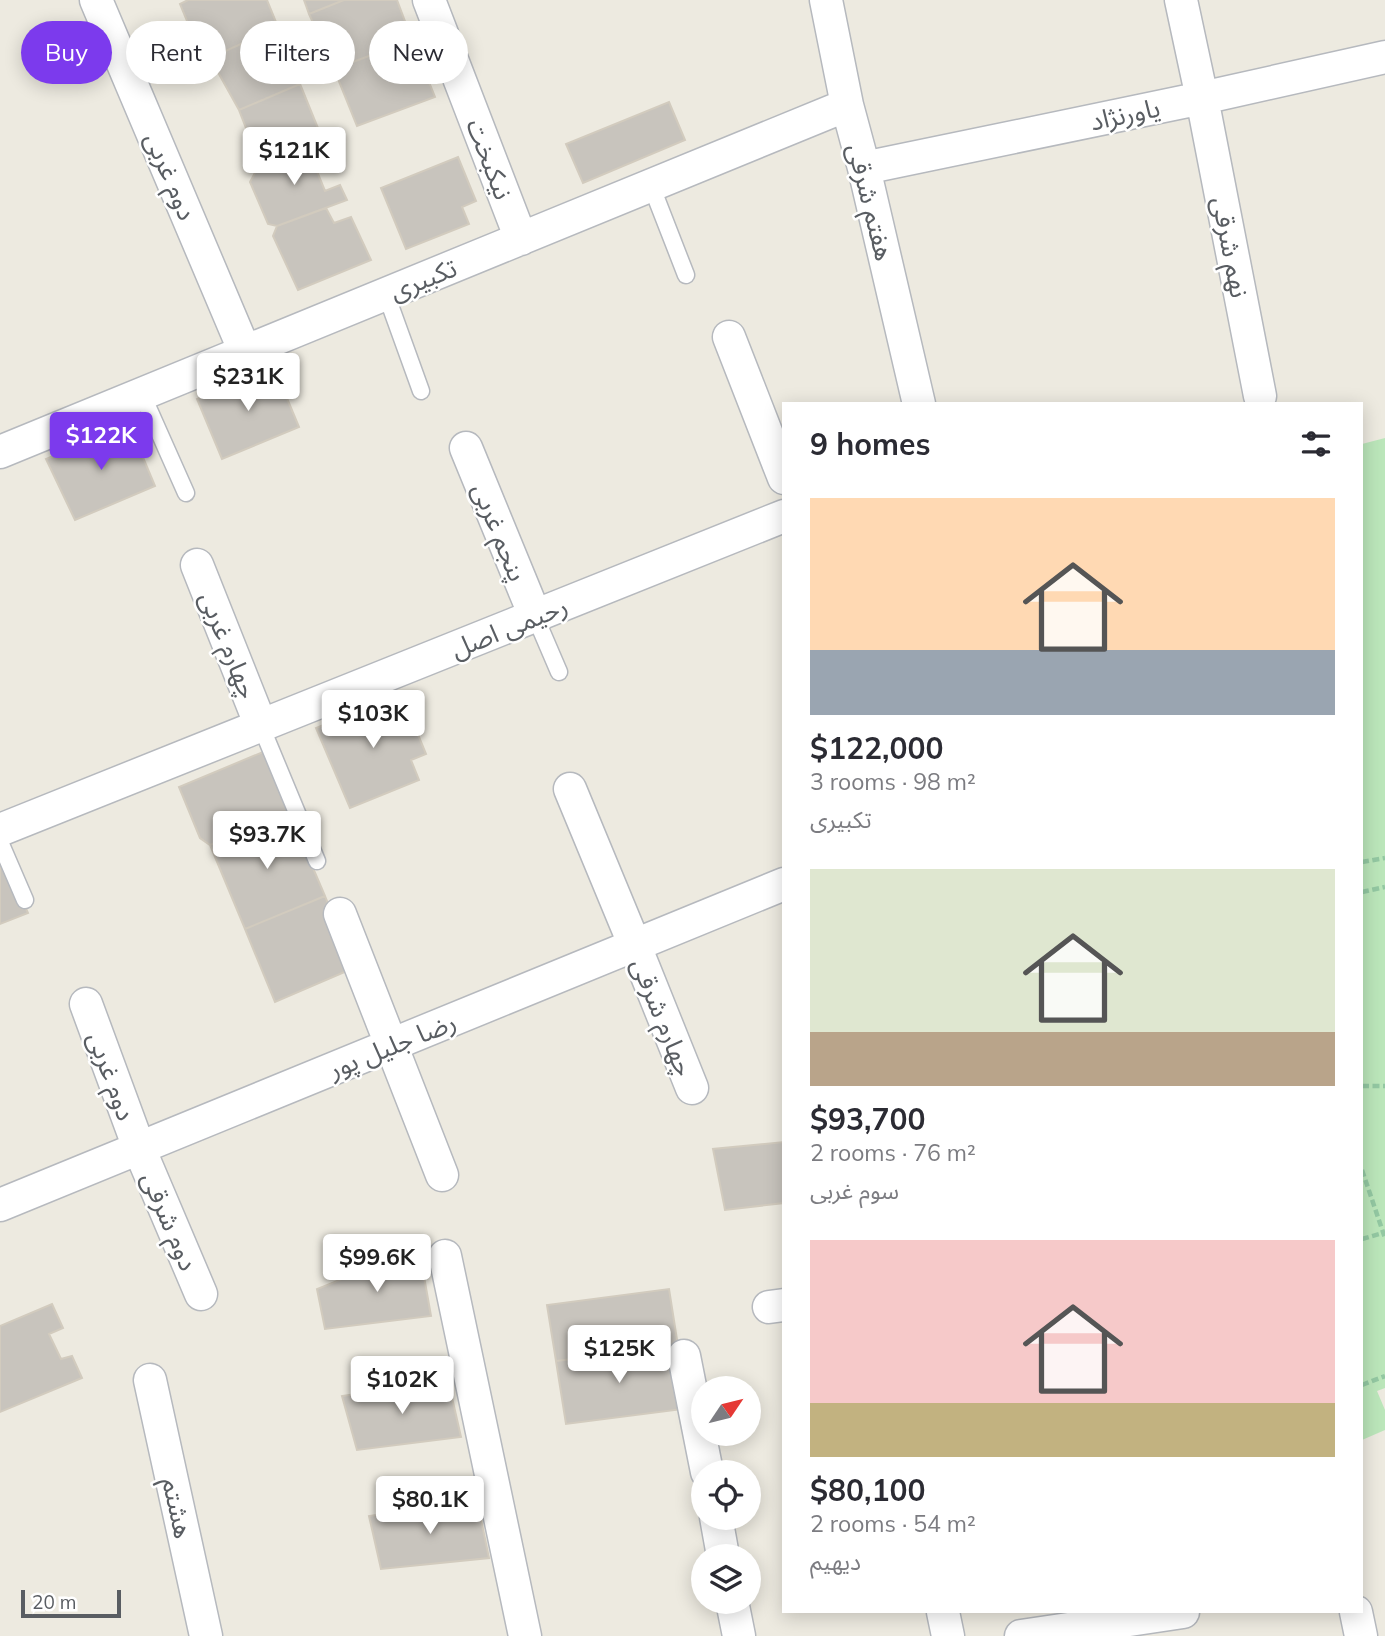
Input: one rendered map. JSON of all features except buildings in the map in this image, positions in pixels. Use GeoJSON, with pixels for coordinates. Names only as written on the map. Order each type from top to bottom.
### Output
{"type":"FeatureCollection","features":[{"type":"Feature","properties":{"kind":"street","name":"دوم غربی"},"geometry":{"type":"LineString","coordinates":[[96,0],[245,352]]}},
{"type":"Feature","properties":{"kind":"street","name":"نیکبخت"},"geometry":{"type":"LineString","coordinates":[[429,0],[520,239]]}},
{"type":"Feature","properties":{"kind":"street","name":"هفتم شرقی"},"geometry":{"type":"LineString","coordinates":[[826,0],[847,105],[919,402]]}},
{"type":"Feature","properties":{"kind":"street","name":"نهم شرقی"},"geometry":{"type":"LineString","coordinates":[[1181,0],[1260,396]]}},
{"type":"Feature","properties":{"kind":"street","name":"یاورنژاد"},"geometry":{"type":"LineString","coordinates":[[864,168],[1385,57]]}},
{"type":"Feature","properties":{"kind":"street","name":"تکبیری"},"geometry":{"type":"LineString","coordinates":[[0,452],[847,105]]}},
{"type":"Feature","properties":{"kind":"street"},"geometry":{"type":"LineString","coordinates":[[729,337],[782,473]]}},
{"type":"Feature","properties":{"kind":"street","name":"پنجم غربی"},"geometry":{"type":"LineString","coordinates":[[466,448],[535,616]]}},
{"type":"Feature","properties":{"kind":"street","name":"رحیمی اصل"},"geometry":{"type":"LineString","coordinates":[[0,830],[782,517]]}},
{"type":"Feature","properties":{"kind":"street","name":"چهارم غربی"},"geometry":{"type":"LineString","coordinates":[[197,565],[261,726]]}},
{"type":"Feature","properties":{"kind":"street"},"geometry":{"type":"LineString","coordinates":[[569,789],[635,946]]}},
{"type":"Feature","properties":{"kind":"street","name":"رضا جلیل پور"},"geometry":{"type":"LineString","coordinates":[[0,1205],[782,885]]}},
{"type":"Feature","properties":{"kind":"street"},"geometry":{"type":"LineString","coordinates":[[340,914],[442,1175]]}},
{"type":"Feature","properties":{"kind":"street","name":"چهارم شرقی"},"geometry":{"type":"LineString","coordinates":[[635,946],[692,1088]]}},
{"type":"Feature","properties":{"kind":"street","name":"دوم غربی"},"geometry":{"type":"LineString","coordinates":[[86,1004],[139,1148]]}},
{"type":"Feature","properties":{"kind":"street","name":"دوم شرقی"},"geometry":{"type":"LineString","coordinates":[[139,1148],[201,1294]]}},
{"type":"Feature","properties":{"kind":"street"},"geometry":{"type":"LineString","coordinates":[[445,1256],[525,1636]]}},
{"type":"Feature","properties":{"kind":"street"},"geometry":{"type":"LineString","coordinates":[[684,1356],[705,1460]]}},
{"type":"Feature","properties":{"kind":"street","name":"هشتم"},"geometry":{"type":"LineString","coordinates":[[149,1380],[206,1636]]}},
{"type":"Feature","properties":{"kind":"street"},"geometry":{"type":"LineString","coordinates":[[943,1613],[948,1636]]}},
{"type":"Feature","properties":{"kind":"street"},"geometry":{"type":"LineString","coordinates":[[1021,1636],[1065,1633],[1177,1613]]}},
{"type":"Feature","properties":{"kind":"street"},"geometry":{"type":"LineString","coordinates":[[1356,1613],[1361,1636]]}},
{"type":"Feature","properties":{"kind":"street"},"geometry":{"type":"LineString","coordinates":[[735,1614],[739,1636]]}},
{"type":"Feature","properties":{"kind":"lane"},"geometry":{"type":"LineString","coordinates":[[651,185],[686,275]]}},
{"type":"Feature","properties":{"kind":"lane"},"geometry":{"type":"LineString","coordinates":[[386,294],[421,391]]}},
{"type":"Feature","properties":{"kind":"lane"},"geometry":{"type":"LineString","coordinates":[[142,394],[186,493]]}},
{"type":"Feature","properties":{"kind":"lane"},"geometry":{"type":"LineString","coordinates":[[535,616],[559,672]]}},
{"type":"Feature","properties":{"kind":"lane"},"geometry":{"type":"LineString","coordinates":[[261,726],[317,862]]}},
{"type":"Feature","properties":{"kind":"lane"},"geometry":{"type":"LineString","coordinates":[[0,842],[25,900]]}},
{"type":"Feature","properties":{"kind":"path"},"geometry":{"type":"LineString","coordinates":[[1363,862],[1385,858]]}},
{"type":"Feature","properties":{"kind":"path"},"geometry":{"type":"LineString","coordinates":[[1363,892],[1385,887]]}},
{"type":"Feature","properties":{"kind":"path"},"geometry":{"type":"LineString","coordinates":[[1363,1086],[1385,1086]]}},
{"type":"Feature","properties":{"kind":"path"},"geometry":{"type":"LineString","coordinates":[[1363,1173],[1384,1236],[1363,1239]]}},
{"type":"Feature","properties":{"kind":"path"},"geometry":{"type":"LineString","coordinates":[[1363,1385],[1385,1376]]}},
{"type":"Feature","properties":{"kind":"green space"},"geometry":{"type":"Polygon","coordinates":[[[1385,438],[1385,1388],[1377,1391],[1385,1410],[1385,1430],[1363,1440],[1363,444],[1385,438]]]}}]}
